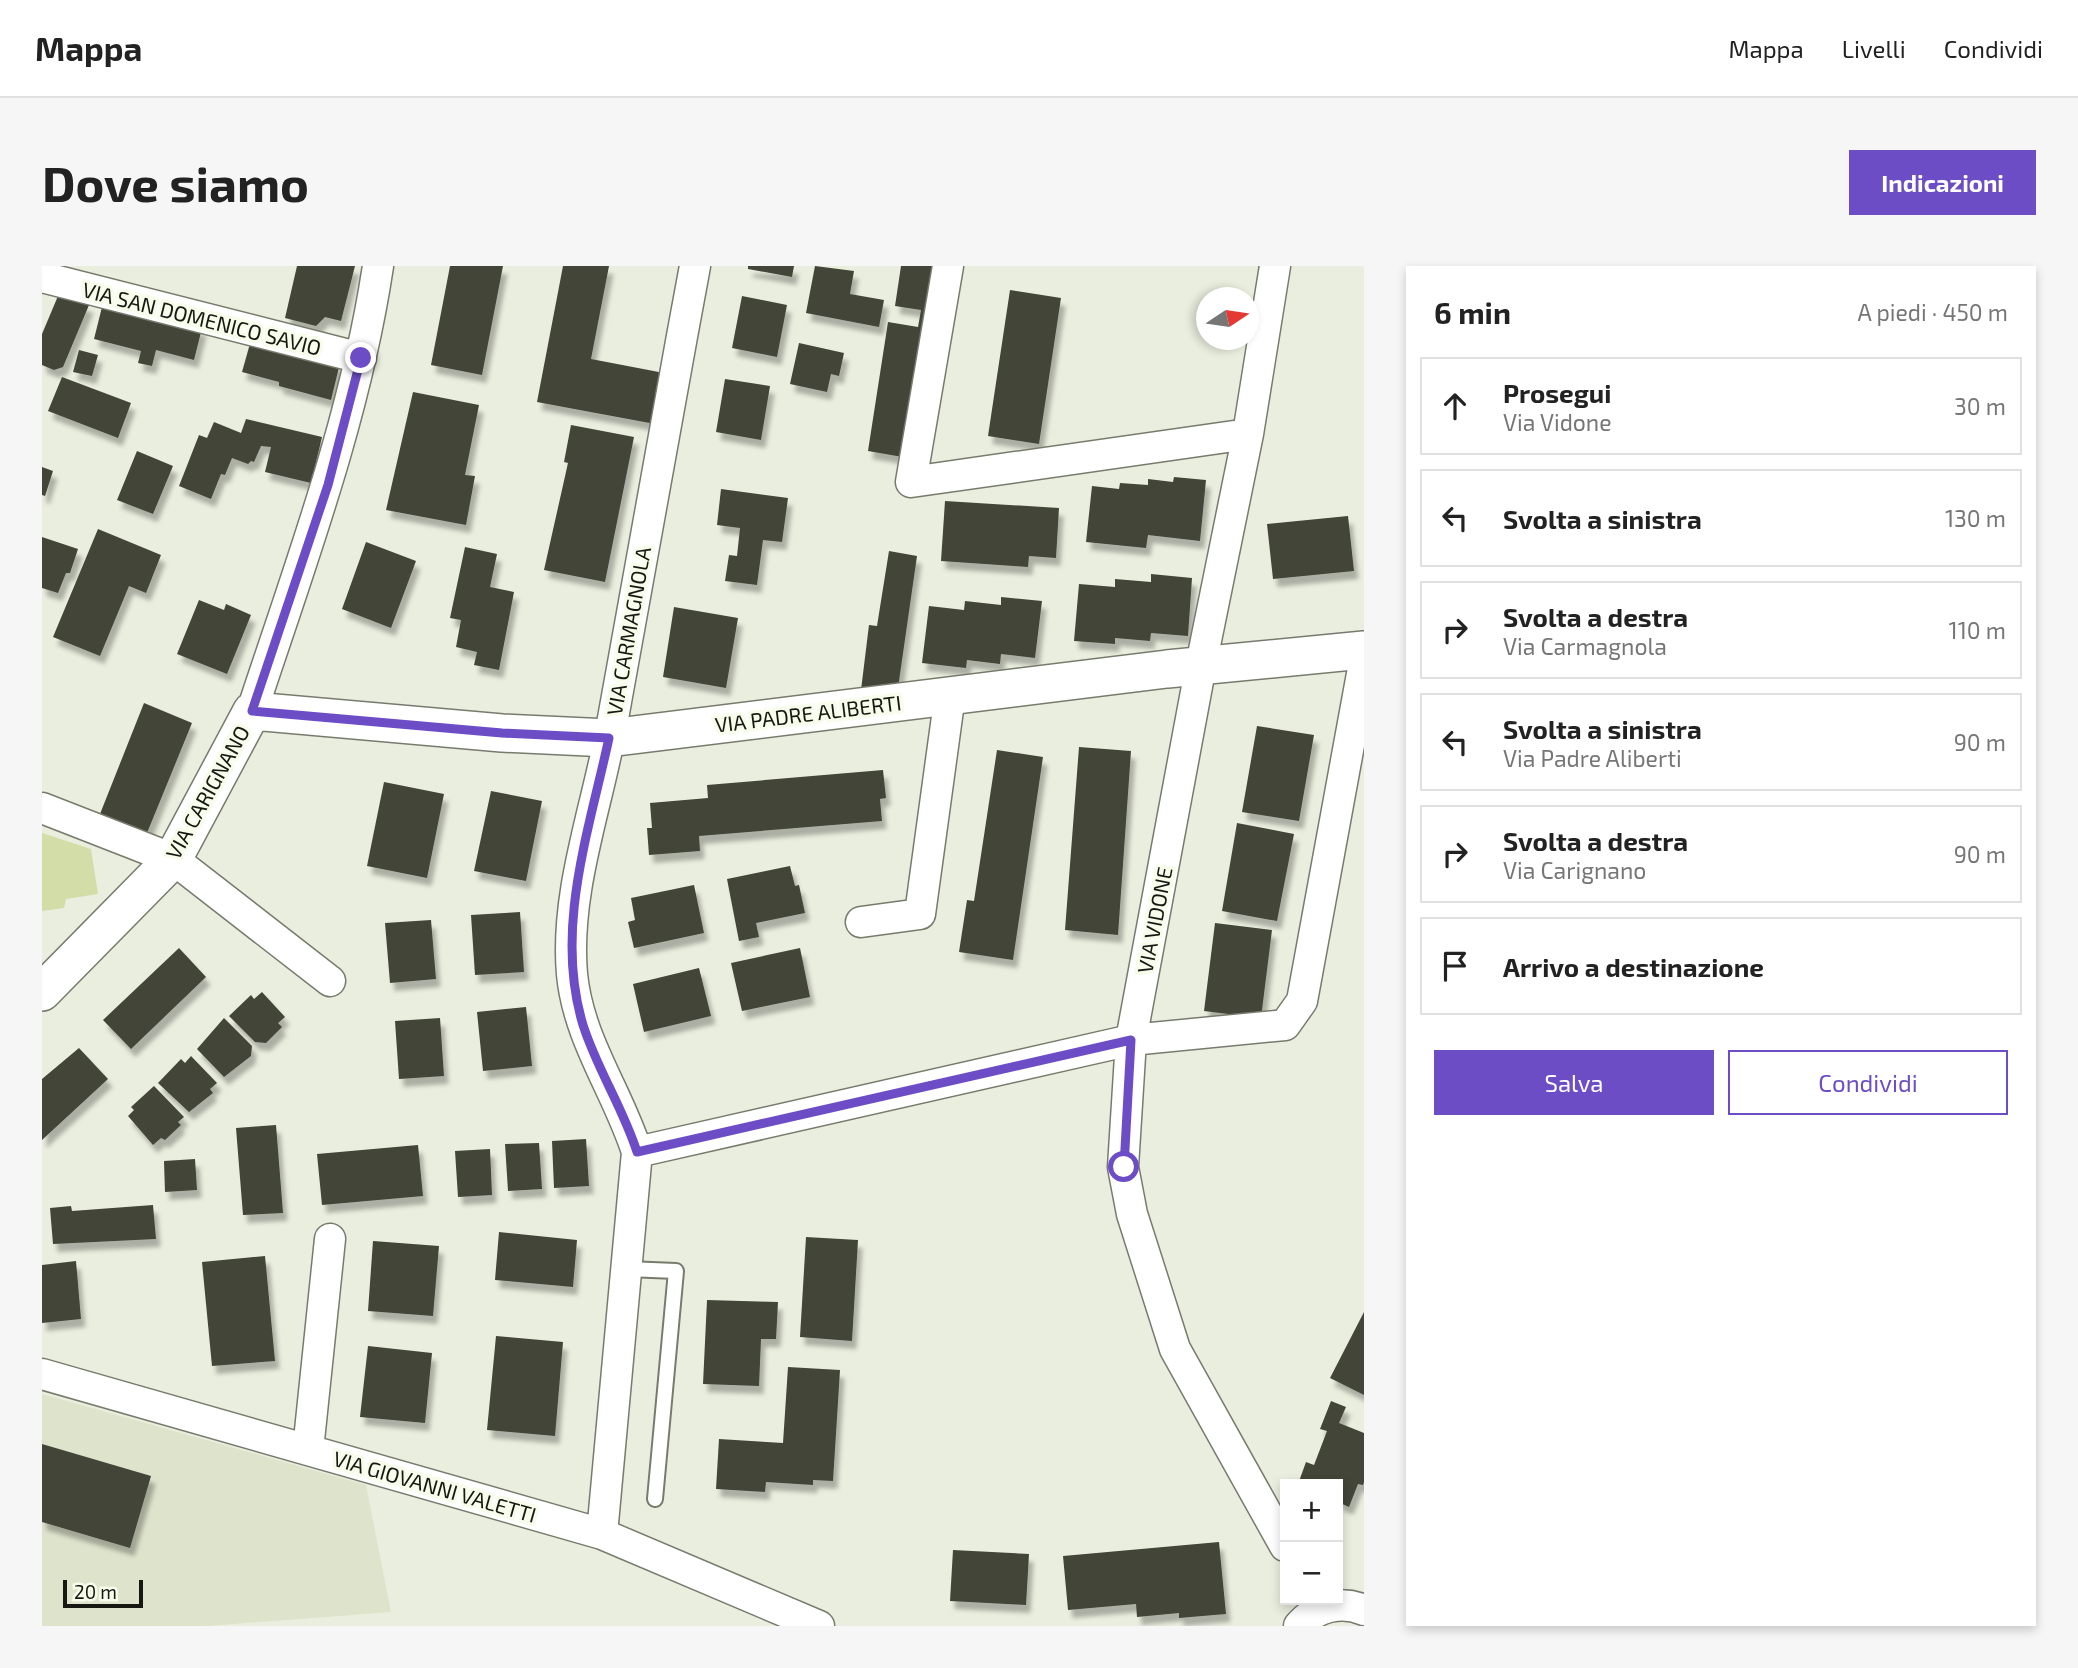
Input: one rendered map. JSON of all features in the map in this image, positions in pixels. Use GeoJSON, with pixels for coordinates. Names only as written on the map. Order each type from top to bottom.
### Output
{"type":"FeatureCollection","features":[{"type":"Feature","properties":{"kind":"street","name":"VIA CARIGNANO"},"geometry":{"type":"LineString","coordinates":[[42,992],[173,859],[252,711],[328,485],[361,358],[378,266]]}},
{"type":"Feature","properties":{"kind":"street","name":"VIA CARMAGNOLA"},"geometry":{"type":"LineString","coordinates":[[637,1152],[583,1024],[572,977],[571,919],[609,738],[695,266]]}},
{"type":"Feature","properties":{"kind":"street"},"geometry":{"type":"LineString","coordinates":[[948,266],[911,482],[1248,433]]}},
{"type":"Feature","properties":{"kind":"street","name":"VIA VIDONE"},"geometry":{"type":"LineString","coordinates":[[1275,266],[1248,433],[1201,665],[1131,1040],[1123,1136],[1124,1167],[1132,1214],[1175,1349],[1283,1542]]}},
{"type":"Feature","properties":{"kind":"street","name":"VIA SAN DOMENICO SAVIO"},"geometry":{"type":"LineString","coordinates":[[42,277],[361,358]]}},
{"type":"Feature","properties":{"kind":"street","name":"VIA PADRE ALIBERTI"},"geometry":{"type":"LineString","coordinates":[[252,711],[502,733],[609,738],[1201,665],[1364,650]]}},
{"type":"Feature","properties":{"kind":"street"},"geometry":{"type":"LineString","coordinates":[[601,1534],[637,1152],[1131,1040],[1284,1025],[1302,1001],[1364,663]]}},
{"type":"Feature","properties":{"kind":"street"},"geometry":{"type":"LineString","coordinates":[[861,922],[920,914],[950,695]]}},
{"type":"Feature","properties":{"kind":"street"},"geometry":{"type":"LineString","coordinates":[[42,808],[173,859],[330,981]]}},
{"type":"Feature","properties":{"kind":"street"},"geometry":{"type":"LineString","coordinates":[[308,1450],[330,1239]]}},
{"type":"Feature","properties":{"kind":"street","name":"VIA GIOVANNI VALETTI"},"geometry":{"type":"LineString","coordinates":[[42,1374],[601,1534],[819,1626]]}},
{"type":"Feature","properties":{"kind":"street"},"geometry":{"type":"LineString","coordinates":[[1311,1612],[1338,1605],[1364,1610]]}},
{"type":"Feature","properties":{"kind":"lane"},"geometry":{"type":"LineString","coordinates":[[626,1269],[676,1271],[654,1499]]}},
{"type":"Feature","properties":{"kind":"shaded area"},"geometry":{"type":"Polygon","coordinates":[[[42,1394],[366,1485],[391,1612],[207,1626],[42,1626],[42,1394]]]}},
{"type":"Feature","properties":{"kind":"green space"},"geometry":{"type":"Polygon","coordinates":[[[42,833],[91,849],[98,894],[66,899],[64,908],[42,911],[42,833]]]}},
{"type":"Feature","properties":{"kind":"building"},"geometry":{"type":"Polygon","coordinates":[[[297,266],[355,266],[341,321],[325,317],[316,326],[285,318],[297,266]]]}},
{"type":"Feature","properties":{"kind":"building"},"geometry":{"type":"Polygon","coordinates":[[[450,266],[503,266],[482,375],[431,365],[450,266]]]}},
{"type":"Feature","properties":{"kind":"building"},"geometry":{"type":"Polygon","coordinates":[[[563,266],[609,266],[591,359],[664,373],[655,424],[537,402],[563,266]]]}},
{"type":"Feature","properties":{"kind":"building"},"geometry":{"type":"Polygon","coordinates":[[[748,266],[794,266],[792,277],[748,269],[748,266]]]}},
{"type":"Feature","properties":{"kind":"building"},"geometry":{"type":"Polygon","coordinates":[[[815,266],[854,271],[850,294],[884,300],[879,327],[806,313],[815,266]]]}},
{"type":"Feature","properties":{"kind":"building"},"geometry":{"type":"Polygon","coordinates":[[[901,266],[943,266],[914,459],[868,451],[888,322],[918,327],[921,310],[895,306],[901,266]]]}},
{"type":"Feature","properties":{"kind":"building"},"geometry":{"type":"Polygon","coordinates":[[[1010,290],[1061,298],[1039,444],[988,436],[1010,290]]]}},
{"type":"Feature","properties":{"kind":"building"},"geometry":{"type":"Polygon","coordinates":[[[58,296],[89,305],[63,367],[54,370],[42,365],[42,334],[58,296]]]}},
{"type":"Feature","properties":{"kind":"building"},"geometry":{"type":"Polygon","coordinates":[[[742,296],[787,305],[777,357],[732,348],[742,296]]]}},
{"type":"Feature","properties":{"kind":"building"},"geometry":{"type":"Polygon","coordinates":[[[103,303],[202,328],[194,360],[156,350],[152,366],[138,363],[141,351],[94,339],[103,303]]]}},
{"type":"Feature","properties":{"kind":"building"},"geometry":{"type":"Polygon","coordinates":[[[251,340],[340,363],[331,400],[279,386],[279,382],[242,372],[251,340]]]}},
{"type":"Feature","properties":{"kind":"building"},"geometry":{"type":"Polygon","coordinates":[[[799,343],[844,353],[839,376],[831,374],[827,392],[790,384],[799,343]]]}},
{"type":"Feature","properties":{"kind":"building"},"geometry":{"type":"Polygon","coordinates":[[[79,350],[98,355],[92,376],[73,372],[79,350]]]}},
{"type":"Feature","properties":{"kind":"building"},"geometry":{"type":"Polygon","coordinates":[[[62,377],[131,403],[118,438],[48,411],[62,377]]]}},
{"type":"Feature","properties":{"kind":"building"},"geometry":{"type":"Polygon","coordinates":[[[725,379],[770,386],[761,440],[716,432],[725,379]]]}},
{"type":"Feature","properties":{"kind":"building"},"geometry":{"type":"Polygon","coordinates":[[[413,392],[479,405],[465,475],[475,476],[466,525],[386,510],[413,392]]]}},
{"type":"Feature","properties":{"kind":"building"},"geometry":{"type":"Polygon","coordinates":[[[246,419],[322,437],[311,483],[265,472],[271,447],[261,446],[254,462],[248,464],[232,458],[225,475],[221,474],[211,499],[179,486],[199,435],[207,438],[214,422],[241,433],[246,419]]]}},
{"type":"Feature","properties":{"kind":"building"},"geometry":{"type":"Polygon","coordinates":[[[571,425],[634,437],[605,582],[544,570],[568,463],[564,462],[571,425]]]}},
{"type":"Feature","properties":{"kind":"building"},"geometry":{"type":"Polygon","coordinates":[[[137,451],[173,466],[153,514],[117,500],[137,451]]]}},
{"type":"Feature","properties":{"kind":"building"},"geometry":{"type":"Polygon","coordinates":[[[42,467],[53,471],[45,496],[42,495],[42,467]]]}},
{"type":"Feature","properties":{"kind":"building"},"geometry":{"type":"Polygon","coordinates":[[[1174,477],[1206,480],[1200,541],[1148,535],[1146,548],[1086,542],[1092,486],[1119,489],[1120,483],[1148,485],[1148,479],[1173,482],[1174,477]]]}},
{"type":"Feature","properties":{"kind":"building"},"geometry":{"type":"Polygon","coordinates":[[[721,489],[788,498],[782,542],[763,540],[757,585],[725,581],[729,555],[737,556],[740,528],[717,525],[721,489]]]}},
{"type":"Feature","properties":{"kind":"building"},"geometry":{"type":"Polygon","coordinates":[[[945,501],[1059,508],[1056,558],[1029,556],[1028,567],[941,561],[945,501]]]}},
{"type":"Feature","properties":{"kind":"building"},"geometry":{"type":"Polygon","coordinates":[[[1348,516],[1354,571],[1273,579],[1267,524],[1348,516]]]}},
{"type":"Feature","properties":{"kind":"building"},"geometry":{"type":"Polygon","coordinates":[[[98,529],[161,555],[146,593],[129,586],[100,656],[53,637],[98,529]]]}},
{"type":"Feature","properties":{"kind":"building"},"geometry":{"type":"Polygon","coordinates":[[[42,537],[78,549],[70,573],[66,573],[58,593],[42,588],[42,537]]]}},
{"type":"Feature","properties":{"kind":"building"},"geometry":{"type":"Polygon","coordinates":[[[366,542],[416,561],[391,628],[342,609],[366,542]]]}},
{"type":"Feature","properties":{"kind":"building"},"geometry":{"type":"Polygon","coordinates":[[[465,547],[497,554],[490,587],[514,592],[499,670],[474,665],[477,652],[456,647],[461,620],[450,618],[465,547]]]}},
{"type":"Feature","properties":{"kind":"building"},"geometry":{"type":"Polygon","coordinates":[[[889,551],[917,556],[898,688],[861,690],[869,625],[877,626],[889,551]]]}},
{"type":"Feature","properties":{"kind":"building"},"geometry":{"type":"Polygon","coordinates":[[[1151,574],[1192,578],[1188,636],[1151,633],[1150,641],[1115,638],[1115,644],[1074,641],[1079,584],[1115,587],[1115,579],[1151,582],[1151,574]]]}},
{"type":"Feature","properties":{"kind":"building"},"geometry":{"type":"Polygon","coordinates":[[[1001,597],[1042,601],[1035,658],[1001,654],[1000,664],[967,660],[966,668],[922,663],[929,606],[964,610],[965,601],[1001,605],[1001,597]]]}},
{"type":"Feature","properties":{"kind":"building"},"geometry":{"type":"Polygon","coordinates":[[[199,600],[224,610],[226,604],[251,615],[227,674],[177,654],[199,600]]]}},
{"type":"Feature","properties":{"kind":"building"},"geometry":{"type":"Polygon","coordinates":[[[674,607],[738,618],[726,688],[663,677],[674,607]]]}},
{"type":"Feature","properties":{"kind":"building"},"geometry":{"type":"Polygon","coordinates":[[[144,703],[192,723],[147,833],[100,814],[144,703]]]}},
{"type":"Feature","properties":{"kind":"building"},"geometry":{"type":"Polygon","coordinates":[[[1257,726],[1314,735],[1299,821],[1242,812],[1257,726]]]}},
{"type":"Feature","properties":{"kind":"building"},"geometry":{"type":"Polygon","coordinates":[[[1079,747],[1131,751],[1118,935],[1065,930],[1079,747]]]}},
{"type":"Feature","properties":{"kind":"building"},"geometry":{"type":"Polygon","coordinates":[[[997,750],[1043,757],[1013,960],[959,952],[967,900],[974,901],[997,750]]]}},
{"type":"Feature","properties":{"kind":"building"},"geometry":{"type":"Polygon","coordinates":[[[883,770],[886,798],[880,799],[882,821],[699,836],[700,851],[649,855],[647,828],[652,828],[650,803],[708,798],[707,785],[883,770]]]}},
{"type":"Feature","properties":{"kind":"building"},"geometry":{"type":"Polygon","coordinates":[[[384,782],[444,794],[427,878],[367,866],[384,782]]]}},
{"type":"Feature","properties":{"kind":"building"},"geometry":{"type":"Polygon","coordinates":[[[491,791],[542,801],[526,881],[474,871],[491,791]]]}},
{"type":"Feature","properties":{"kind":"building"},"geometry":{"type":"Polygon","coordinates":[[[1237,823],[1294,834],[1277,921],[1222,911],[1237,823]]]}},
{"type":"Feature","properties":{"kind":"building"},"geometry":{"type":"Polygon","coordinates":[[[790,866],[795,886],[799,885],[805,913],[756,923],[759,937],[739,941],[727,879],[790,866]]]}},
{"type":"Feature","properties":{"kind":"building"},"geometry":{"type":"Polygon","coordinates":[[[694,885],[704,933],[634,948],[628,922],[635,920],[631,898],[694,885]]]}},
{"type":"Feature","properties":{"kind":"building"},"geometry":{"type":"Polygon","coordinates":[[[520,912],[524,972],[475,975],[471,915],[520,912]]]}},
{"type":"Feature","properties":{"kind":"building"},"geometry":{"type":"Polygon","coordinates":[[[431,920],[436,979],[390,983],[385,923],[431,920]]]}},
{"type":"Feature","properties":{"kind":"building"},"geometry":{"type":"Polygon","coordinates":[[[1215,923],[1272,930],[1261,1018],[1204,1011],[1215,923]]]}},
{"type":"Feature","properties":{"kind":"building"},"geometry":{"type":"Polygon","coordinates":[[[179,948],[206,977],[131,1049],[103,1020],[179,948]]]}},
{"type":"Feature","properties":{"kind":"building"},"geometry":{"type":"Polygon","coordinates":[[[800,948],[810,997],[742,1011],[731,963],[800,948]]]}},
{"type":"Feature","properties":{"kind":"building"},"geometry":{"type":"Polygon","coordinates":[[[699,968],[711,1016],[644,1032],[633,984],[699,968]]]}},
{"type":"Feature","properties":{"kind":"building"},"geometry":{"type":"Polygon","coordinates":[[[262,992],[285,1017],[278,1023],[282,1027],[266,1043],[255,1042],[229,1016],[251,995],[254,999],[262,992]]]}},
{"type":"Feature","properties":{"kind":"building"},"geometry":{"type":"Polygon","coordinates":[[[526,1007],[532,1066],[483,1071],[477,1012],[526,1007]]]}},
{"type":"Feature","properties":{"kind":"building"},"geometry":{"type":"Polygon","coordinates":[[[224,1018],[252,1046],[251,1056],[224,1077],[197,1049],[224,1018]]]}},
{"type":"Feature","properties":{"kind":"building"},"geometry":{"type":"Polygon","coordinates":[[[440,1018],[444,1076],[399,1079],[395,1021],[440,1018]]]}},
{"type":"Feature","properties":{"kind":"building"},"geometry":{"type":"Polygon","coordinates":[[[79,1048],[108,1079],[42,1140],[42,1079],[79,1048]]]}},
{"type":"Feature","properties":{"kind":"building"},"geometry":{"type":"Polygon","coordinates":[[[191,1056],[217,1083],[210,1089],[213,1093],[189,1112],[158,1083],[181,1059],[185,1063],[191,1056]]]}},
{"type":"Feature","properties":{"kind":"building"},"geometry":{"type":"Polygon","coordinates":[[[154,1086],[184,1117],[178,1122],[181,1125],[165,1140],[161,1138],[153,1145],[128,1116],[134,1110],[131,1107],[154,1086]]]}},
{"type":"Feature","properties":{"kind":"building"},"geometry":{"type":"Polygon","coordinates":[[[276,1125],[283,1213],[243,1215],[236,1128],[276,1125]]]}},
{"type":"Feature","properties":{"kind":"building"},"geometry":{"type":"Polygon","coordinates":[[[586,1139],[589,1186],[554,1188],[552,1141],[586,1139]]]}},
{"type":"Feature","properties":{"kind":"building"},"geometry":{"type":"Polygon","coordinates":[[[539,1143],[542,1189],[508,1191],[505,1144],[539,1143]]]}},
{"type":"Feature","properties":{"kind":"building"},"geometry":{"type":"Polygon","coordinates":[[[418,1145],[423,1196],[322,1205],[317,1154],[418,1145]]]}},
{"type":"Feature","properties":{"kind":"building"},"geometry":{"type":"Polygon","coordinates":[[[490,1149],[492,1195],[458,1197],[455,1151],[490,1149]]]}},
{"type":"Feature","properties":{"kind":"building"},"geometry":{"type":"Polygon","coordinates":[[[195,1159],[197,1190],[165,1192],[164,1161],[195,1159]]]}},
{"type":"Feature","properties":{"kind":"building"},"geometry":{"type":"Polygon","coordinates":[[[153,1205],[156,1239],[53,1244],[50,1208],[71,1206],[72,1211],[153,1205]]]}},
{"type":"Feature","properties":{"kind":"building"},"geometry":{"type":"Polygon","coordinates":[[[499,1232],[577,1240],[573,1287],[495,1280],[499,1232]]]}},
{"type":"Feature","properties":{"kind":"building"},"geometry":{"type":"Polygon","coordinates":[[[806,1237],[858,1240],[852,1341],[800,1337],[806,1237]]]}},
{"type":"Feature","properties":{"kind":"building"},"geometry":{"type":"Polygon","coordinates":[[[373,1241],[439,1246],[433,1316],[368,1311],[373,1241]]]}},
{"type":"Feature","properties":{"kind":"building"},"geometry":{"type":"Polygon","coordinates":[[[265,1256],[275,1361],[212,1366],[202,1262],[265,1256]]]}},
{"type":"Feature","properties":{"kind":"building"},"geometry":{"type":"Polygon","coordinates":[[[76,1261],[81,1319],[42,1323],[42,1265],[76,1261]]]}},
{"type":"Feature","properties":{"kind":"building"},"geometry":{"type":"Polygon","coordinates":[[[707,1300],[778,1302],[776,1339],[761,1339],[759,1386],[703,1384],[707,1300]]]}},
{"type":"Feature","properties":{"kind":"building"},"geometry":{"type":"Polygon","coordinates":[[[1364,1312],[1364,1395],[1330,1378],[1364,1312]]]}},
{"type":"Feature","properties":{"kind":"building"},"geometry":{"type":"Polygon","coordinates":[[[496,1336],[563,1342],[555,1436],[487,1430],[496,1336]]]}},
{"type":"Feature","properties":{"kind":"building"},"geometry":{"type":"Polygon","coordinates":[[[368,1346],[432,1353],[425,1423],[360,1417],[368,1346]]]}},
{"type":"Feature","properties":{"kind":"building"},"geometry":{"type":"Polygon","coordinates":[[[788,1367],[840,1370],[833,1481],[813,1480],[813,1485],[766,1482],[765,1492],[716,1489],[719,1439],[783,1443],[788,1367]]]}},
{"type":"Feature","properties":{"kind":"building"},"geometry":{"type":"Polygon","coordinates":[[[1331,1401],[1346,1407],[1339,1423],[1364,1433],[1364,1482],[1363,1485],[1358,1484],[1349,1507],[1343,1504],[1343,1479],[1300,1479],[1306,1462],[1314,1465],[1327,1431],[1320,1429],[1331,1401]]]}},
{"type":"Feature","properties":{"kind":"building"},"geometry":{"type":"Polygon","coordinates":[[[42,1444],[151,1476],[130,1548],[42,1522],[42,1444]]]}},
{"type":"Feature","properties":{"kind":"building"},"geometry":{"type":"Polygon","coordinates":[[[1219,1542],[1226,1614],[1179,1618],[1179,1613],[1137,1617],[1136,1604],[1068,1610],[1063,1556],[1219,1542]]]}},
{"type":"Feature","properties":{"kind":"building"},"geometry":{"type":"Polygon","coordinates":[[[953,1550],[1029,1554],[1026,1605],[950,1601],[953,1550]]]}},
{"type":"Feature","properties":{"kind":"route"},"geometry":{"type":"LineString","coordinates":[[361,358],[328,485],[252,711],[502,733],[609,738],[571,919],[572,977],[583,1024],[637,1152],[1131,1040],[1123,1136],[1124,1167]]}}]}
